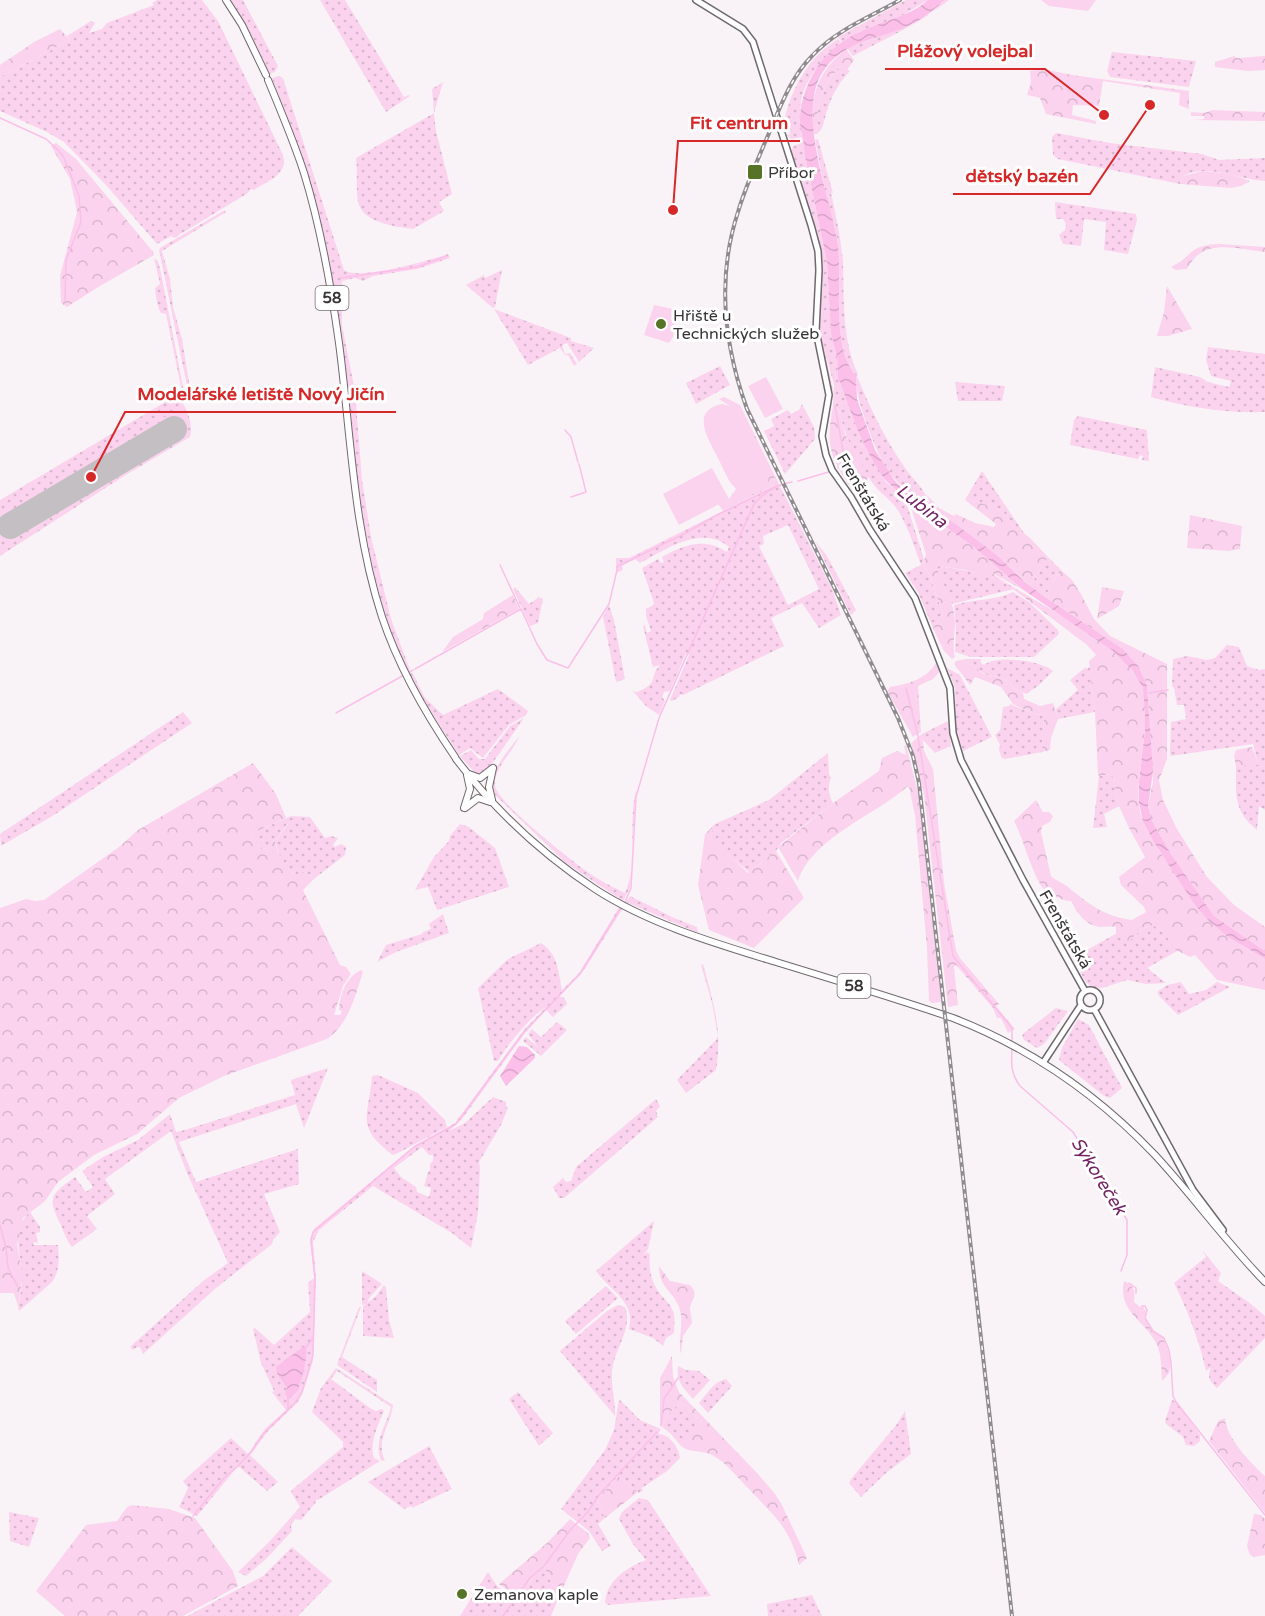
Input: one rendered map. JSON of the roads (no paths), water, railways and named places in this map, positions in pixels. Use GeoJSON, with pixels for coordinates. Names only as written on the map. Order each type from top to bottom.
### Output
{"type":"FeatureCollection","features":[{"type":"Feature","properties":{"kind":"main road","name":"58"},"geometry":{"type":"LineString","coordinates":[[226,0],[243,25],[267,78],[304,175],[323,253],[339,342],[359,516],[376,596],[389,636],[408,681],[466,772],[517,827],[565,868],[596,890],[632,909],[713,942],[978,1028],[1043,1063],[1100,1103],[1144,1143],[1265,1282]]}},
{"type":"Feature","properties":{"kind":"main road","name":"Frenštátská"},"geometry":{"type":"LineString","coordinates":[[696,0],[743,29],[753,42],[811,225],[818,250],[817,337],[829,395],[822,440],[833,471],[912,591],[950,688],[953,733],[961,760],[1023,880],[1085,991]]}},
{"type":"Feature","properties":{"kind":"main road"},"geometry":{"type":"LineString","coordinates":[[466,772],[480,778],[493,768],[489,788],[493,803]]}},
{"type":"Feature","properties":{"kind":"main road"},"geometry":{"type":"LineString","coordinates":[[466,772],[470,789],[464,808],[478,798],[493,803]]}},
{"type":"Feature","properties":{"kind":"main road"},"geometry":{"type":"LineString","coordinates":[[1043,1063],[1081,1005],[1080,997],[1085,991],[1093,990],[1099,995],[1100,1003],[1094,1009],[1087,1010],[1081,1005]]}},
{"type":"Feature","properties":{"kind":"main road"},"geometry":{"type":"LineString","coordinates":[[1094,1009],[1193,1190],[1245,1261]]}},
{"type":"Feature","properties":{"kind":"water","name":"Lubina"},"geometry":{"type":"Polygon","coordinates":[[[928,0],[945,0],[913,24],[861,43],[840,54],[822,73],[815,90],[813,110],[817,155],[839,254],[840,329],[848,363],[856,376],[857,399],[875,450],[895,481],[908,494],[954,523],[997,555],[1025,582],[1045,597],[1123,649],[1139,667],[1147,686],[1153,771],[1148,806],[1152,821],[1171,854],[1214,916],[1265,951],[1265,959],[1228,937],[1208,920],[1195,905],[1143,822],[1139,803],[1139,782],[1145,712],[1143,688],[1133,671],[1113,651],[1022,589],[974,547],[910,502],[906,502],[874,463],[858,430],[840,382],[838,382],[837,357],[831,334],[827,262],[800,125],[803,98],[818,66],[833,49],[855,34],[911,11],[928,0]]]}},
{"type":"Feature","properties":{"kind":"water"},"geometry":{"type":"Polygon","coordinates":[[[519,1046],[527,1047],[535,1058],[506,1086],[500,1076],[519,1046]]]}},
{"type":"Feature","properties":{"kind":"water"},"geometry":{"type":"Polygon","coordinates":[[[306,1346],[303,1376],[297,1391],[290,1399],[285,1394],[287,1388],[277,1373],[276,1367],[306,1346]]]}},
{"type":"Feature","properties":{"kind":"waterway"},"geometry":{"type":"LineString","coordinates":[[0,118],[46,139],[59,151],[79,196],[81,222],[66,260],[65,300]]}},
{"type":"Feature","properties":{"kind":"waterway"},"geometry":{"type":"LineString","coordinates":[[341,278],[417,267],[447,256]]}},
{"type":"Feature","properties":{"kind":"waterway"},"geometry":{"type":"LineString","coordinates":[[835,406],[845,462],[838,468]]}},
{"type":"Feature","properties":{"kind":"waterway"},"geometry":{"type":"LineString","coordinates":[[565,430],[571,437],[578,462]]}},
{"type":"Feature","properties":{"kind":"waterway"},"geometry":{"type":"LineString","coordinates":[[571,497],[586,492],[579,464]]}},
{"type":"Feature","properties":{"kind":"waterway"},"geometry":{"type":"LineString","coordinates":[[798,481],[832,471]]}},
{"type":"Feature","properties":{"kind":"waterway"},"geometry":{"type":"LineString","coordinates":[[625,902],[631,888],[636,797],[659,718],[754,504],[771,490],[792,482]]}},
{"type":"Feature","properties":{"kind":"waterway"},"geometry":{"type":"LineString","coordinates":[[415,669],[521,609],[547,660],[568,668],[609,604],[618,566],[779,485]]}},
{"type":"Feature","properties":{"kind":"waterway"},"geometry":{"type":"LineString","coordinates":[[500,565],[520,608]]}},
{"type":"Feature","properties":{"kind":"waterway"},"geometry":{"type":"LineString","coordinates":[[408,673],[413,670]]}},
{"type":"Feature","properties":{"kind":"waterway"},"geometry":{"type":"LineString","coordinates":[[336,713],[404,675]]}},
{"type":"Feature","properties":{"kind":"waterway","name":"Sýkoreček"},"geometry":{"type":"LineString","coordinates":[[906,688],[918,736],[953,956],[1012,1028],[1012,1041]]}},
{"type":"Feature","properties":{"kind":"waterway"},"geometry":{"type":"LineString","coordinates":[[1149,693],[1168,690]]}},
{"type":"Feature","properties":{"kind":"waterway"},"geometry":{"type":"LineString","coordinates":[[252,1451],[263,1434],[296,1402],[302,1392],[313,1355],[315,1278],[311,1240],[313,1232],[414,1147],[456,1124],[524,1032],[580,974],[622,906]]}},
{"type":"Feature","properties":{"kind":"waterway","name":"Sýkoreček"},"geometry":{"type":"LineString","coordinates":[[1012,1049],[1012,1069],[1020,1086],[1073,1132],[1127,1220],[1127,1255],[1121,1271]]}},
{"type":"Feature","properties":{"kind":"waterway"},"geometry":{"type":"LineString","coordinates":[[0,1225],[8,1268],[18,1287]]}},
{"type":"Feature","properties":{"kind":"waterway","name":"Sýkoreček"},"geometry":{"type":"LineString","coordinates":[[1129,1283],[1136,1288],[1136,1293]]}},
{"type":"Feature","properties":{"kind":"waterway","name":"Sýkoreček"},"geometry":{"type":"LineString","coordinates":[[1142,1306],[1145,1306],[1147,1310],[1145,1318],[1153,1331],[1164,1338],[1169,1350],[1173,1396],[1176,1402],[1265,1515]]}},
{"type":"Feature","properties":{"kind":"waterway"},"geometry":{"type":"LineString","coordinates":[[307,1346],[313,1338]]}},
{"type":"Feature","properties":{"kind":"waterway"},"geometry":{"type":"LineString","coordinates":[[661,1425],[664,1399],[678,1378]]}},
{"type":"Feature","properties":{"kind":"waterway"},"geometry":{"type":"LineString","coordinates":[[288,1395],[288,1409]]}},
{"type":"Feature","properties":{"kind":"waterway"},"geometry":{"type":"LineString","coordinates":[[503,1616],[530,1578],[544,1566],[599,1495],[657,1432]]}},
{"type":"Feature","properties":{"kind":"waterway"},"geometry":{"type":"LineString","coordinates":[[193,1516],[224,1478],[251,1452]]}},
{"type":"Feature","properties":{"kind":"railway"},"geometry":{"type":"LineString","coordinates":[[900,0],[854,25],[821,47],[804,65],[791,85],[738,212],[727,262],[726,312],[733,361],[747,409],[898,718],[913,756],[919,783],[1012,1616]]}},
{"type":"Feature","properties":{"kind":"place","name":"dětský bazén"},"geometry":{"type":"Point","coordinates":[1150,105]}},
{"type":"Feature","properties":{"kind":"place","name":"Plážový volejbal"},"geometry":{"type":"Point","coordinates":[1104,115]}},
{"type":"Feature","properties":{"kind":"place","name":"Příbor"},"geometry":{"type":"Point","coordinates":[755,172]}},
{"type":"Feature","properties":{"kind":"place","name":"Fit centrum"},"geometry":{"type":"Point","coordinates":[673,210]}},
{"type":"Feature","properties":{"kind":"place","name":"Hřiště u Technických služeb"},"geometry":{"type":"Point","coordinates":[661,324]}},
{"type":"Feature","properties":{"kind":"place","name":"Modelářské letiště Nový Jičín"},"geometry":{"type":"Point","coordinates":[91,477]}},
{"type":"Feature","properties":{"kind":"place","name":"Zemanova kaple"},"geometry":{"type":"Point","coordinates":[462,1594]}}]}
